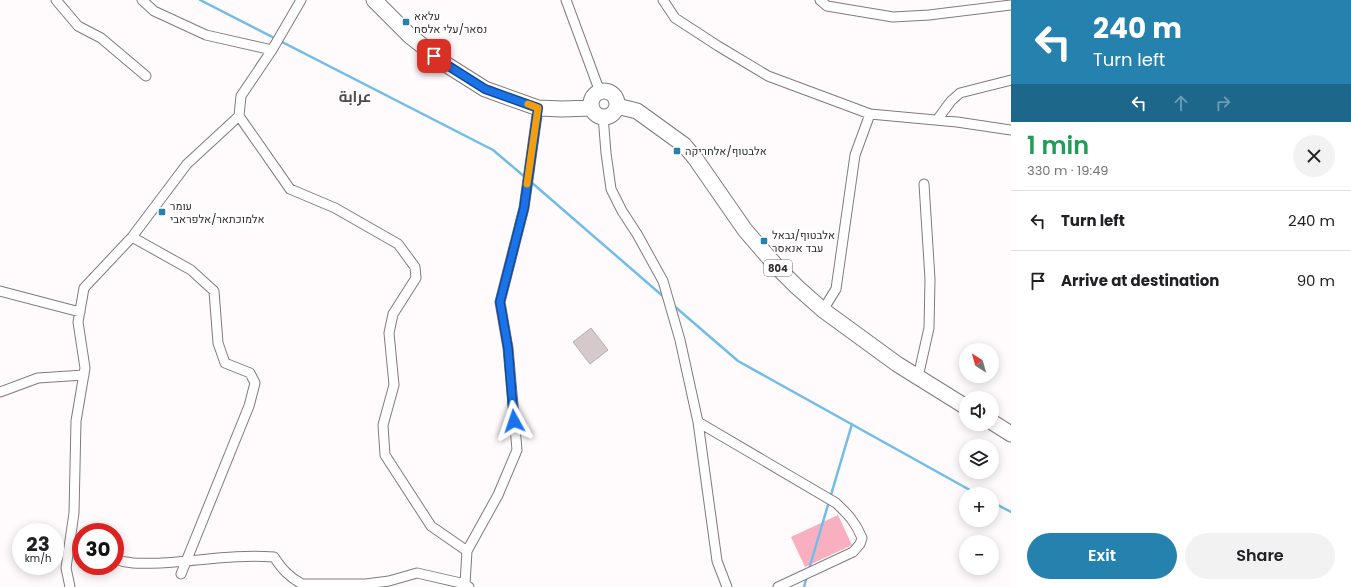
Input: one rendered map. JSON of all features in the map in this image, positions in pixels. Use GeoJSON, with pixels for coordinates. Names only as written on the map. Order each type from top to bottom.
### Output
{"type":"FeatureCollection","features":[{"type":"Feature","properties":{"kind":"main road"},"geometry":{"type":"LineString","coordinates":[[374,0],[410,36],[447,65],[485,89],[538,108],[598,112],[607,116],[613,112],[617,106],[614,95],[607,91],[600,92],[593,96],[592,100],[598,112]]}},
{"type":"Feature","properties":{"kind":"main road","name":"804"},"geometry":{"type":"LineString","coordinates":[[617,106],[637,111],[684,145],[695,158],[745,230],[777,267],[823,310],[896,364],[959,403]]}},
{"type":"Feature","properties":{"kind":"main road"},"geometry":{"type":"LineString","coordinates":[[999,426],[1011,434]]}},
{"type":"Feature","properties":{"kind":"street"},"geometry":{"type":"LineString","coordinates":[[56,0],[78,26],[101,38],[146,76]]}},
{"type":"Feature","properties":{"kind":"street"},"geometry":{"type":"LineString","coordinates":[[142,0],[154,11],[206,35],[272,50]]}},
{"type":"Feature","properties":{"kind":"street"},"geometry":{"type":"LineString","coordinates":[[301,0],[272,50],[241,96],[240,116],[290,189],[335,208],[398,244],[415,267],[416,278],[393,314],[389,333],[394,385],[383,425],[385,455],[431,526],[467,551]]}},
{"type":"Feature","properties":{"kind":"street"},"geometry":{"type":"LineString","coordinates":[[566,0],[600,92]]}},
{"type":"Feature","properties":{"kind":"street"},"geometry":{"type":"LineString","coordinates":[[663,0],[674,18],[768,76],[870,114],[957,122],[1011,130]]}},
{"type":"Feature","properties":{"kind":"street"},"geometry":{"type":"LineString","coordinates":[[820,0],[828,6],[894,17],[929,15],[1011,5]]}},
{"type":"Feature","properties":{"kind":"street"},"geometry":{"type":"LineString","coordinates":[[937,120],[951,100],[960,93],[1011,80]]}},
{"type":"Feature","properties":{"kind":"street"},"geometry":{"type":"LineString","coordinates":[[124,562],[134,564],[186,562],[252,555],[274,557],[293,580],[302,584],[366,584],[389,581],[417,573],[466,586],[467,551],[498,495],[517,450],[508,348],[500,302],[524,208],[538,108]]}},
{"type":"Feature","properties":{"kind":"street"},"geometry":{"type":"LineString","coordinates":[[598,112],[611,189],[622,211],[637,234],[663,281],[680,340],[698,422],[717,561],[727,587]]}},
{"type":"Feature","properties":{"kind":"street"},"geometry":{"type":"LineString","coordinates":[[823,310],[836,289],[856,155],[870,114]]}},
{"type":"Feature","properties":{"kind":"street"},"geometry":{"type":"LineString","coordinates":[[70,587],[66,568],[74,513],[76,421],[85,368],[78,322],[84,288],[132,237],[187,164],[240,116]]}},
{"type":"Feature","properties":{"kind":"street"},"geometry":{"type":"LineString","coordinates":[[918,377],[929,328],[930,279],[924,184]]}},
{"type":"Feature","properties":{"kind":"street"},"geometry":{"type":"LineString","coordinates":[[132,237],[191,270],[214,291],[218,343],[224,363],[250,373],[255,383],[249,406],[181,574]]}},
{"type":"Feature","properties":{"kind":"street"},"geometry":{"type":"LineString","coordinates":[[0,291],[80,312]]}},
{"type":"Feature","properties":{"kind":"street"},"geometry":{"type":"LineString","coordinates":[[0,392],[38,378],[84,375]]}},
{"type":"Feature","properties":{"kind":"street"},"geometry":{"type":"LineString","coordinates":[[698,422],[836,504],[848,514],[857,526],[862,538],[860,544],[853,552],[778,587]]}},
{"type":"Feature","properties":{"kind":"shaded area"},"geometry":{"type":"Polygon","coordinates":[[[838,515],[852,545],[805,567],[791,537],[838,515]]]}},
{"type":"Feature","properties":{"kind":"building"},"geometry":{"type":"Polygon","coordinates":[[[591,328],[608,350],[590,364],[573,342],[591,328]]]}},
{"type":"Feature","properties":{"kind":"waterway"},"geometry":{"type":"LineString","coordinates":[[200,0],[493,150],[526,178]]}},
{"type":"Feature","properties":{"kind":"waterway"},"geometry":{"type":"LineString","coordinates":[[531,182],[665,298]]}},
{"type":"Feature","properties":{"kind":"waterway"},"geometry":{"type":"LineString","coordinates":[[673,305],[738,361],[964,487]]}},
{"type":"Feature","properties":{"kind":"waterway"},"geometry":{"type":"LineString","coordinates":[[809,569],[852,424]]}},
{"type":"Feature","properties":{"kind":"waterway"},"geometry":{"type":"LineString","coordinates":[[999,506],[1011,512]]}},
{"type":"Feature","properties":{"kind":"waterway"},"geometry":{"type":"LineString","coordinates":[[804,587],[807,576]]}},
{"type":"Feature","properties":{"kind":"slow traffic"},"geometry":{"type":"LineString","coordinates":[[527,184],[538,108],[528,104]]}},
{"type":"Feature","properties":{"kind":"place","name":"עלאא נסאר/עלי אלסח"},"geometry":{"type":"Point","coordinates":[406,22]}},
{"type":"Feature","properties":{"kind":"place","name":"אלבטוף/אלחריקה"},"geometry":{"type":"Point","coordinates":[677,151]}},
{"type":"Feature","properties":{"kind":"place","name":"עומר אלמוכתאר/אלפראבי"},"geometry":{"type":"Point","coordinates":[162,212]}},
{"type":"Feature","properties":{"kind":"place","name":"אלבטוף/גבאל עבד אנאסר"},"geometry":{"type":"Point","coordinates":[764,241]}},
{"type":"Feature","properties":{"kind":"district","name":"عرابة"},"geometry":{"type":"Point","coordinates":[355,96]}},
{"type":"Feature","properties":{"kind":"route"},"geometry":{"type":"LineString","coordinates":[[434,56],[485,89],[538,108],[524,208],[500,302],[508,348],[514,421]]}}]}
